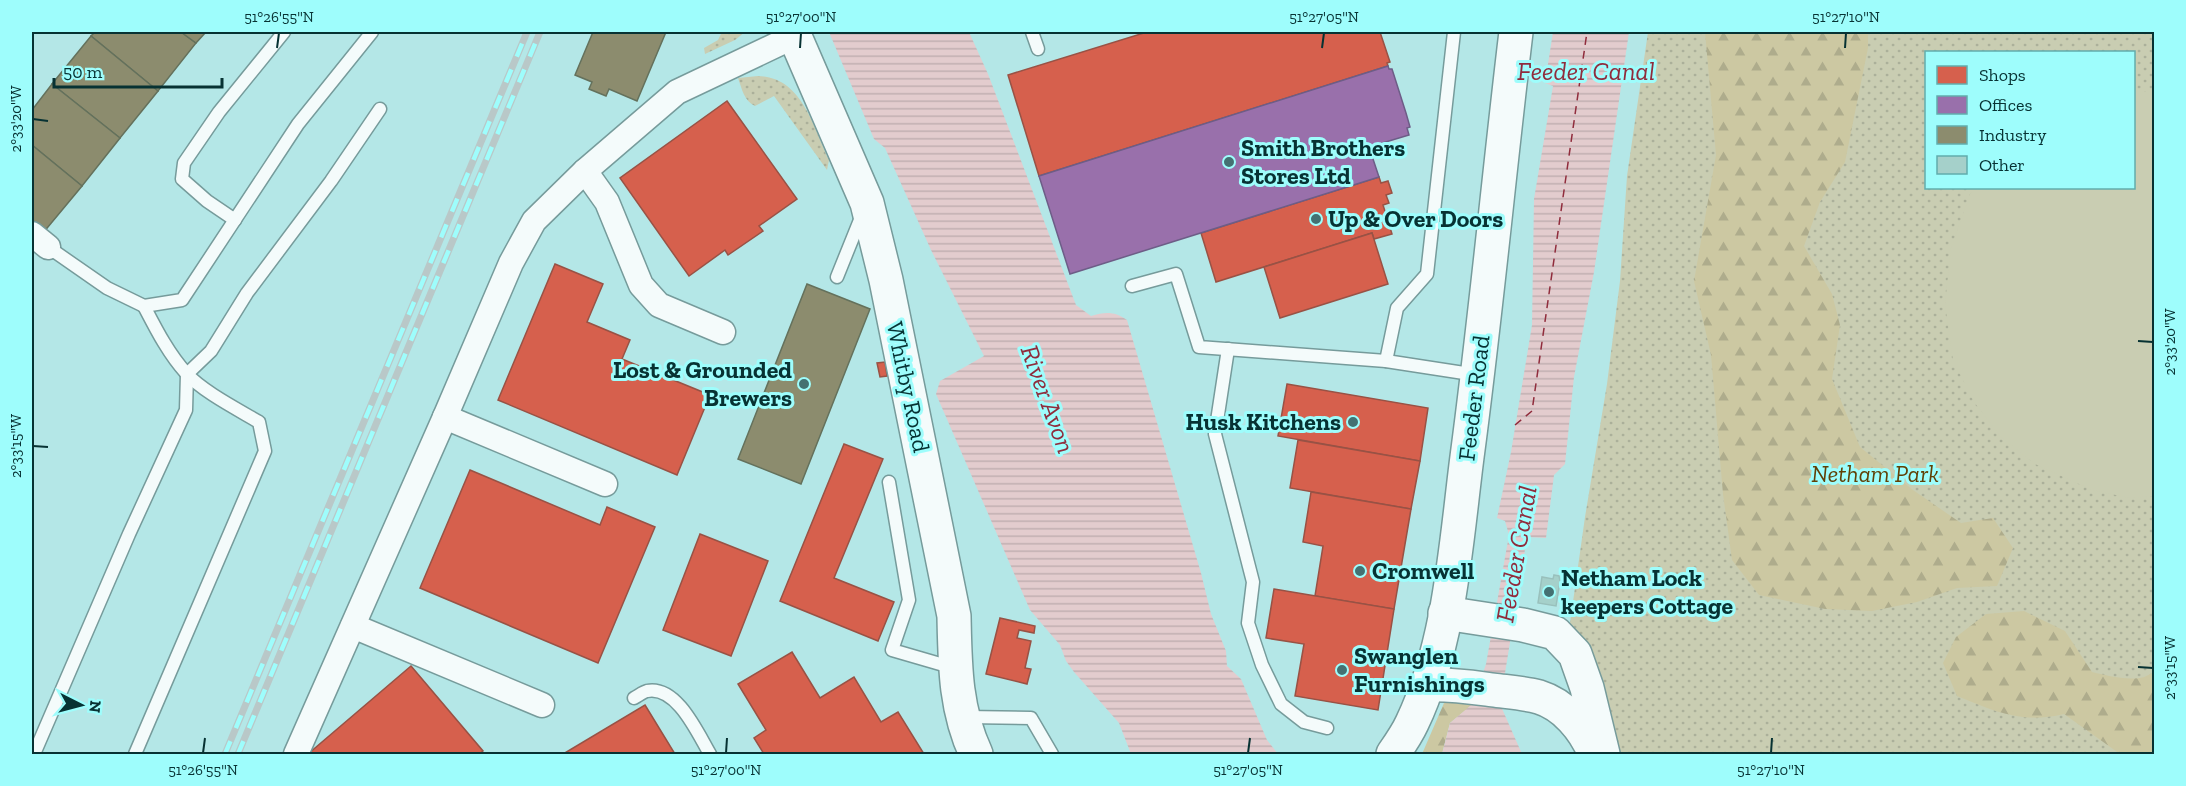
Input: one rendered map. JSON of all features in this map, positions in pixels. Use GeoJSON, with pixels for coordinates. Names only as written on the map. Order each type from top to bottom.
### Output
{"type":"FeatureCollection","features":[{"type":"Feature","properties":{"kind":"street","name":"Feeder Road"},"geometry":{"type":"LineString","coordinates":[[1393,754],[1412,724],[1427,685],[1460,616],[1454,563],[1478,375],[1516,32]]}},
{"type":"Feature","properties":{"kind":"street"},"geometry":{"type":"LineString","coordinates":[[296,754],[446,417],[510,263],[534,221],[585,171],[677,92],[794,34]]}},
{"type":"Feature","properties":{"kind":"street","name":"Whitby Road"},"geometry":{"type":"LineString","coordinates":[[794,34],[867,202],[886,280],[952,604],[955,669],[962,717],[965,731],[976,754]]}},
{"type":"Feature","properties":{"kind":"street"},"geometry":{"type":"LineString","coordinates":[[585,171],[607,202],[641,285],[659,304],[723,332]]}},
{"type":"Feature","properties":{"kind":"street"},"geometry":{"type":"LineString","coordinates":[[446,417],[605,484]]}},
{"type":"Feature","properties":{"kind":"street"},"geometry":{"type":"LineString","coordinates":[[1460,616],[1555,633],[1575,654],[1587,688],[1603,754]]}},
{"type":"Feature","properties":{"kind":"street"},"geometry":{"type":"LineString","coordinates":[[353,626],[542,705]]}},
{"type":"Feature","properties":{"kind":"street"},"geometry":{"type":"LineString","coordinates":[[1427,685],[1461,686],[1541,698],[1574,719],[1596,754]]}},
{"type":"Feature","properties":{"kind":"lane"},"geometry":{"type":"LineString","coordinates":[[235,220],[207,201],[182,179],[184,163],[219,112],[284,32]]}},
{"type":"Feature","properties":{"kind":"lane"},"geometry":{"type":"LineString","coordinates":[[40,240],[106,288],[144,306],[182,300],[298,124],[372,32]]}},
{"type":"Feature","properties":{"kind":"lane"},"geometry":{"type":"LineString","coordinates":[[1032,32],[1038,49]]}},
{"type":"Feature","properties":{"kind":"lane"},"geometry":{"type":"LineString","coordinates":[[1386,361],[1397,308],[1427,274],[1455,32]]}},
{"type":"Feature","properties":{"kind":"lane"},"geometry":{"type":"LineString","coordinates":[[34,754],[129,534],[186,410],[187,374],[211,351],[247,293],[331,181],[380,109]]}},
{"type":"Feature","properties":{"kind":"lane"},"geometry":{"type":"LineString","coordinates":[[837,277],[867,202]]}},
{"type":"Feature","properties":{"kind":"lane"},"geometry":{"type":"LineString","coordinates":[[1132,286],[1176,274],[1199,347],[1386,361],[1478,375]]}},
{"type":"Feature","properties":{"kind":"lane"},"geometry":{"type":"LineString","coordinates":[[135,754],[265,452],[259,422],[220,399],[187,374],[165,345],[144,306]]}},
{"type":"Feature","properties":{"kind":"lane"},"geometry":{"type":"LineString","coordinates":[[1228,349],[1215,434],[1253,582],[1248,623],[1262,665],[1281,704],[1304,722],[1327,728]]}},
{"type":"Feature","properties":{"kind":"lane"},"geometry":{"type":"LineString","coordinates":[[889,482],[909,600],[892,650],[955,669]]}},
{"type":"Feature","properties":{"kind":"lane"},"geometry":{"type":"LineString","coordinates":[[634,698],[647,691],[672,698],[682,709],[710,754]]}},
{"type":"Feature","properties":{"kind":"lane"},"geometry":{"type":"LineString","coordinates":[[962,717],[1031,718],[1052,754]]}},
{"type":"Feature","properties":{"kind":"green space"},"geometry":{"type":"Polygon","coordinates":[[[722,32],[745,32],[735,40],[705,54],[704,48],[718,40],[722,32]]]}},
{"type":"Feature","properties":{"kind":"green space","name":"Netham Park"},"geometry":{"type":"Polygon","coordinates":[[[1648,32],[2154,32],[2154,754],[1620,754],[1600,685],[1569,630],[1607,384],[1620,281],[1627,176],[1648,32]]]}},
{"type":"Feature","properties":{"kind":"green space"},"geometry":{"type":"Polygon","coordinates":[[[1705,32],[1868,32],[1868,48],[1845,162],[1820,202],[1804,246],[1832,294],[1840,325],[1832,379],[1860,447],[1913,490],[1961,523],[1993,518],[2013,548],[1997,586],[1957,588],[1917,602],[1872,611],[1825,609],[1759,595],[1732,560],[1723,494],[1711,355],[1694,281],[1716,155],[1705,32]]]}},
{"type":"Feature","properties":{"kind":"green space"},"geometry":{"type":"Polygon","coordinates":[[[758,76],[773,79],[796,94],[811,119],[829,160],[827,170],[774,96],[755,106],[746,98],[738,78],[758,76]]]}},
{"type":"Feature","properties":{"kind":"green space"},"geometry":{"type":"Polygon","coordinates":[[[2135,92],[2154,92],[2154,496],[2130,498],[2092,490],[2035,464],[2001,437],[1974,402],[1953,360],[1945,304],[1951,248],[1970,194],[1974,189],[2135,189],[2135,92]]]}},
{"type":"Feature","properties":{"kind":"green space"},"geometry":{"type":"Polygon","coordinates":[[[2024,611],[2065,631],[2092,672],[2133,679],[2141,678],[2154,671],[2154,754],[2120,754],[2064,714],[2035,718],[2009,715],[1957,696],[1943,663],[1956,637],[1986,614],[2024,611]]]}},
{"type":"Feature","properties":{"kind":"green space"},"geometry":{"type":"Polygon","coordinates":[[[1455,697],[1477,701],[1450,723],[1442,754],[1422,754],[1444,703],[1455,697]]]}},
{"type":"Feature","properties":{"kind":"water","name":"River Avon"},"geometry":{"type":"Polygon","coordinates":[[[829,32],[969,32],[988,74],[1076,305],[1091,316],[1109,313],[1127,320],[1211,614],[1226,651],[1227,666],[1241,679],[1267,740],[1278,754],[1131,754],[1119,723],[1074,672],[1066,661],[1060,645],[1030,610],[936,394],[940,381],[984,356],[931,250],[885,148],[874,139],[829,32]]]}},
{"type":"Feature","properties":{"kind":"water","name":"Feeder Canal"},"geometry":{"type":"Polygon","coordinates":[[[1553,32],[1629,32],[1594,272],[1574,377],[1565,464],[1554,475],[1546,538],[1527,537],[1500,704],[1522,754],[1442,754],[1450,723],[1477,700],[1486,664],[1509,535],[1505,521],[1497,518],[1511,452],[1532,325],[1534,199],[1553,86],[1545,83],[1553,32]]]}},
{"type":"Feature","properties":{"kind":"building: Shops"},"geometry":{"type":"Polygon","coordinates":[[[1147,32],[1380,32],[1390,62],[1387,63],[1388,66],[1039,176],[1008,75],[1147,32]]]}},
{"type":"Feature","properties":{"kind":"building: Shops"},"geometry":{"type":"Polygon","coordinates":[[[727,101],[797,199],[759,226],[763,231],[728,255],[725,250],[689,276],[620,178],[727,101]]]}},
{"type":"Feature","properties":{"kind":"building: Shops","name":"Up & Over Doors"},"geometry":{"type":"Polygon","coordinates":[[[1379,177],[1381,183],[1388,181],[1392,193],[1386,195],[1389,203],[1383,205],[1392,234],[1374,239],[1372,233],[1216,282],[1201,233],[1379,177]]]}},
{"type":"Feature","properties":{"kind":"building: Shops"},"geometry":{"type":"Polygon","coordinates":[[[1372,233],[1388,284],[1280,318],[1264,267],[1372,233]]]}},
{"type":"Feature","properties":{"kind":"building: Shops"},"geometry":{"type":"Polygon","coordinates":[[[555,264],[603,284],[587,322],[630,340],[622,359],[710,395],[677,475],[498,400],[555,264]]]}},
{"type":"Feature","properties":{"kind":"building: Shops"},"geometry":{"type":"Polygon","coordinates":[[[885,362],[887,376],[880,377],[877,363],[885,362]]]}},
{"type":"Feature","properties":{"kind":"building: Shops","name":"Husk Kitchens"},"geometry":{"type":"Polygon","coordinates":[[[1287,384],[1428,408],[1420,461],[1278,436],[1287,384]]]}},
{"type":"Feature","properties":{"kind":"building: Shops"},"geometry":{"type":"Polygon","coordinates":[[[1298,440],[1420,461],[1411,509],[1290,488],[1298,440]]]}},
{"type":"Feature","properties":{"kind":"building: Shops"},"geometry":{"type":"Polygon","coordinates":[[[844,444],[883,459],[834,578],[894,602],[878,641],[780,601],[844,444]]]}},
{"type":"Feature","properties":{"kind":"building: Shops"},"geometry":{"type":"Polygon","coordinates":[[[470,470],[600,525],[607,507],[655,527],[598,663],[420,588],[470,470]]]}},
{"type":"Feature","properties":{"kind":"building: Shops","name":"Cromwell"},"geometry":{"type":"Polygon","coordinates":[[[1311,492],[1411,509],[1394,609],[1315,596],[1323,546],[1303,542],[1311,492]]]}},
{"type":"Feature","properties":{"kind":"building: Shops"},"geometry":{"type":"Polygon","coordinates":[[[700,534],[768,561],[731,656],[663,630],[700,534]]]}},
{"type":"Feature","properties":{"kind":"building: Shops","name":"Swanglen Furnishings"},"geometry":{"type":"Polygon","coordinates":[[[1274,589],[1394,609],[1378,710],[1295,696],[1304,644],[1266,638],[1274,589]]]}},
{"type":"Feature","properties":{"kind":"building: Shops"},"geometry":{"type":"Polygon","coordinates":[[[1000,618],[1035,626],[1034,633],[1019,630],[1017,638],[1031,641],[1025,668],[1031,669],[1027,684],[986,674],[1000,618]]]}},
{"type":"Feature","properties":{"kind":"building: Shops"},"geometry":{"type":"Polygon","coordinates":[[[792,652],[820,698],[854,677],[881,722],[898,712],[924,754],[764,754],[754,738],[766,730],[738,684],[792,652]]]}},
{"type":"Feature","properties":{"kind":"building: Shops"},"geometry":{"type":"Polygon","coordinates":[[[411,666],[483,751],[479,754],[308,754],[411,666]]]}},
{"type":"Feature","properties":{"kind":"building: Shops"},"geometry":{"type":"Polygon","coordinates":[[[645,705],[675,754],[563,754],[645,705]]]}},
{"type":"Feature","properties":{"kind":"building: Offices","name":"Smith Brothers Stores Ltd"},"geometry":{"type":"Polygon","coordinates":[[[1388,66],[1392,69],[1410,127],[1407,128],[1409,135],[1369,147],[1379,177],[1070,274],[1039,176],[1388,66]]]}},
{"type":"Feature","properties":{"kind":"building: Industry"},"geometry":{"type":"Polygon","coordinates":[[[95,32],[181,32],[196,43],[158,91],[91,36],[95,32]]]}},
{"type":"Feature","properties":{"kind":"building: Industry"},"geometry":{"type":"Polygon","coordinates":[[[181,32],[206,32],[196,43],[181,32]]]}},
{"type":"Feature","properties":{"kind":"building: Industry"},"geometry":{"type":"Polygon","coordinates":[[[593,32],[666,32],[637,101],[609,89],[606,96],[589,89],[592,82],[575,75],[593,32]]]}},
{"type":"Feature","properties":{"kind":"building: Industry"},"geometry":{"type":"Polygon","coordinates":[[[91,36],[158,91],[120,138],[52,84],[91,36]]]}},
{"type":"Feature","properties":{"kind":"building: Industry"},"geometry":{"type":"Polygon","coordinates":[[[52,84],[120,138],[82,186],[32,145],[32,110],[52,84]]]}},
{"type":"Feature","properties":{"kind":"building: Industry"},"geometry":{"type":"Polygon","coordinates":[[[32,145],[82,186],[43,233],[32,224],[32,145]]]}},
{"type":"Feature","properties":{"kind":"building: Industry","name":"Lost & Grounded Brewers"},"geometry":{"type":"Polygon","coordinates":[[[807,284],[870,309],[801,484],[738,459],[807,284]]]}},
{"type":"Feature","properties":{"kind":"building: Other","name":"Netham Lock keepers Cottage"},"geometry":{"type":"Polygon","coordinates":[[[1554,575],[1559,576],[1560,581],[1556,606],[1538,603],[1542,577],[1553,579],[1554,575]]]}},
{"type":"Feature","properties":{"kind":"ferry route"},"geometry":{"type":"LineString","coordinates":[[1515,425],[1532,411],[1587,32]]}},
{"type":"Feature","properties":{"kind":"railway"},"geometry":{"type":"LineString","coordinates":[[225,754],[527,32]]}},
{"type":"Feature","properties":{"kind":"railway"},"geometry":{"type":"LineString","coordinates":[[238,754],[540,32]]}},
{"type":"Feature","properties":{"kind":"place","name":"Smith Brothers Stores Ltd"},"geometry":{"type":"Point","coordinates":[1229,162]}},
{"type":"Feature","properties":{"kind":"place","name":"Up & Over Doors"},"geometry":{"type":"Point","coordinates":[1316,219]}},
{"type":"Feature","properties":{"kind":"place","name":"Lost & Grounded Brewers"},"geometry":{"type":"Point","coordinates":[804,384]}},
{"type":"Feature","properties":{"kind":"place","name":"Husk Kitchens"},"geometry":{"type":"Point","coordinates":[1353,422]}},
{"type":"Feature","properties":{"kind":"place","name":"Cromwell"},"geometry":{"type":"Point","coordinates":[1360,571]}},
{"type":"Feature","properties":{"kind":"place","name":"Netham Lock keepers Cottage"},"geometry":{"type":"Point","coordinates":[1549,592]}},
{"type":"Feature","properties":{"kind":"place","name":"Swanglen Furnishings"},"geometry":{"type":"Point","coordinates":[1342,670]}}]}
